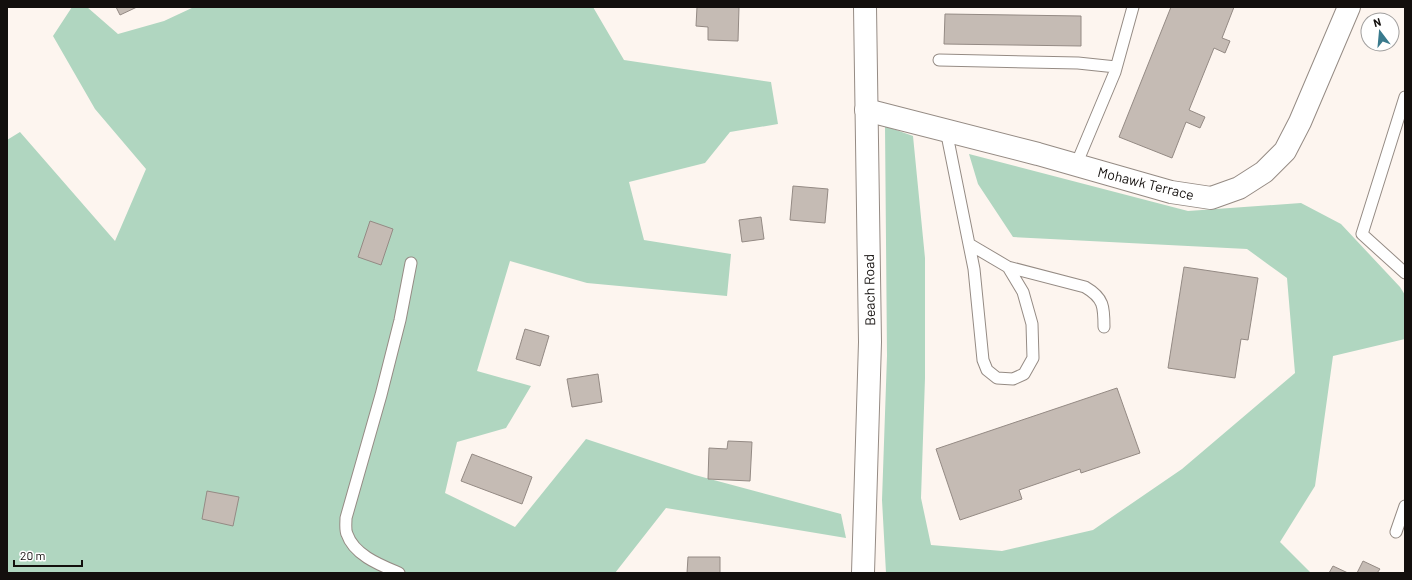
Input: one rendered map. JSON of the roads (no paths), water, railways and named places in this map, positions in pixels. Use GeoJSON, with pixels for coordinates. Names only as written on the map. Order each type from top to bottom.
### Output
{"type":"FeatureCollection","features":[{"type":"Feature","properties":{"kind":"street","name":"Beach Road"},"geometry":{"type":"LineString","coordinates":[[863,573],[870,342],[865,7]]}},
{"type":"Feature","properties":{"kind":"street","name":"Mohawk Terrace"},"geometry":{"type":"LineString","coordinates":[[866,110],[946,130],[1171,192],[1211,198],[1239,188],[1264,172],[1285,151],[1300,122],[1348,7]]}},
{"type":"Feature","properties":{"kind":"lane"},"geometry":{"type":"LineString","coordinates":[[1076,165],[1116,67],[1133,7]]}},
{"type":"Feature","properties":{"kind":"lane"},"geometry":{"type":"LineString","coordinates":[[939,60],[1078,63],[1116,67]]}},
{"type":"Feature","properties":{"kind":"lane"},"geometry":{"type":"LineString","coordinates":[[1405,97],[1362,234],[1405,273]]}},
{"type":"Feature","properties":{"kind":"lane"},"geometry":{"type":"LineString","coordinates":[[946,130],[974,269],[983,360],[987,370],[997,378],[1013,379],[1024,374],[1033,358],[1032,324],[1023,292],[1008,267]]}},
{"type":"Feature","properties":{"kind":"lane"},"geometry":{"type":"LineString","coordinates":[[969,244],[1008,267],[1085,287],[1094,292],[1104,308],[1104,327]]}},
{"type":"Feature","properties":{"kind":"lane"},"geometry":{"type":"LineString","coordinates":[[399,573],[380,565],[361,553],[352,543],[347,533],[346,518],[381,395],[400,320],[411,263]]}},
{"type":"Feature","properties":{"kind":"lane"},"geometry":{"type":"LineString","coordinates":[[1396,532],[1405,506]]}}]}
